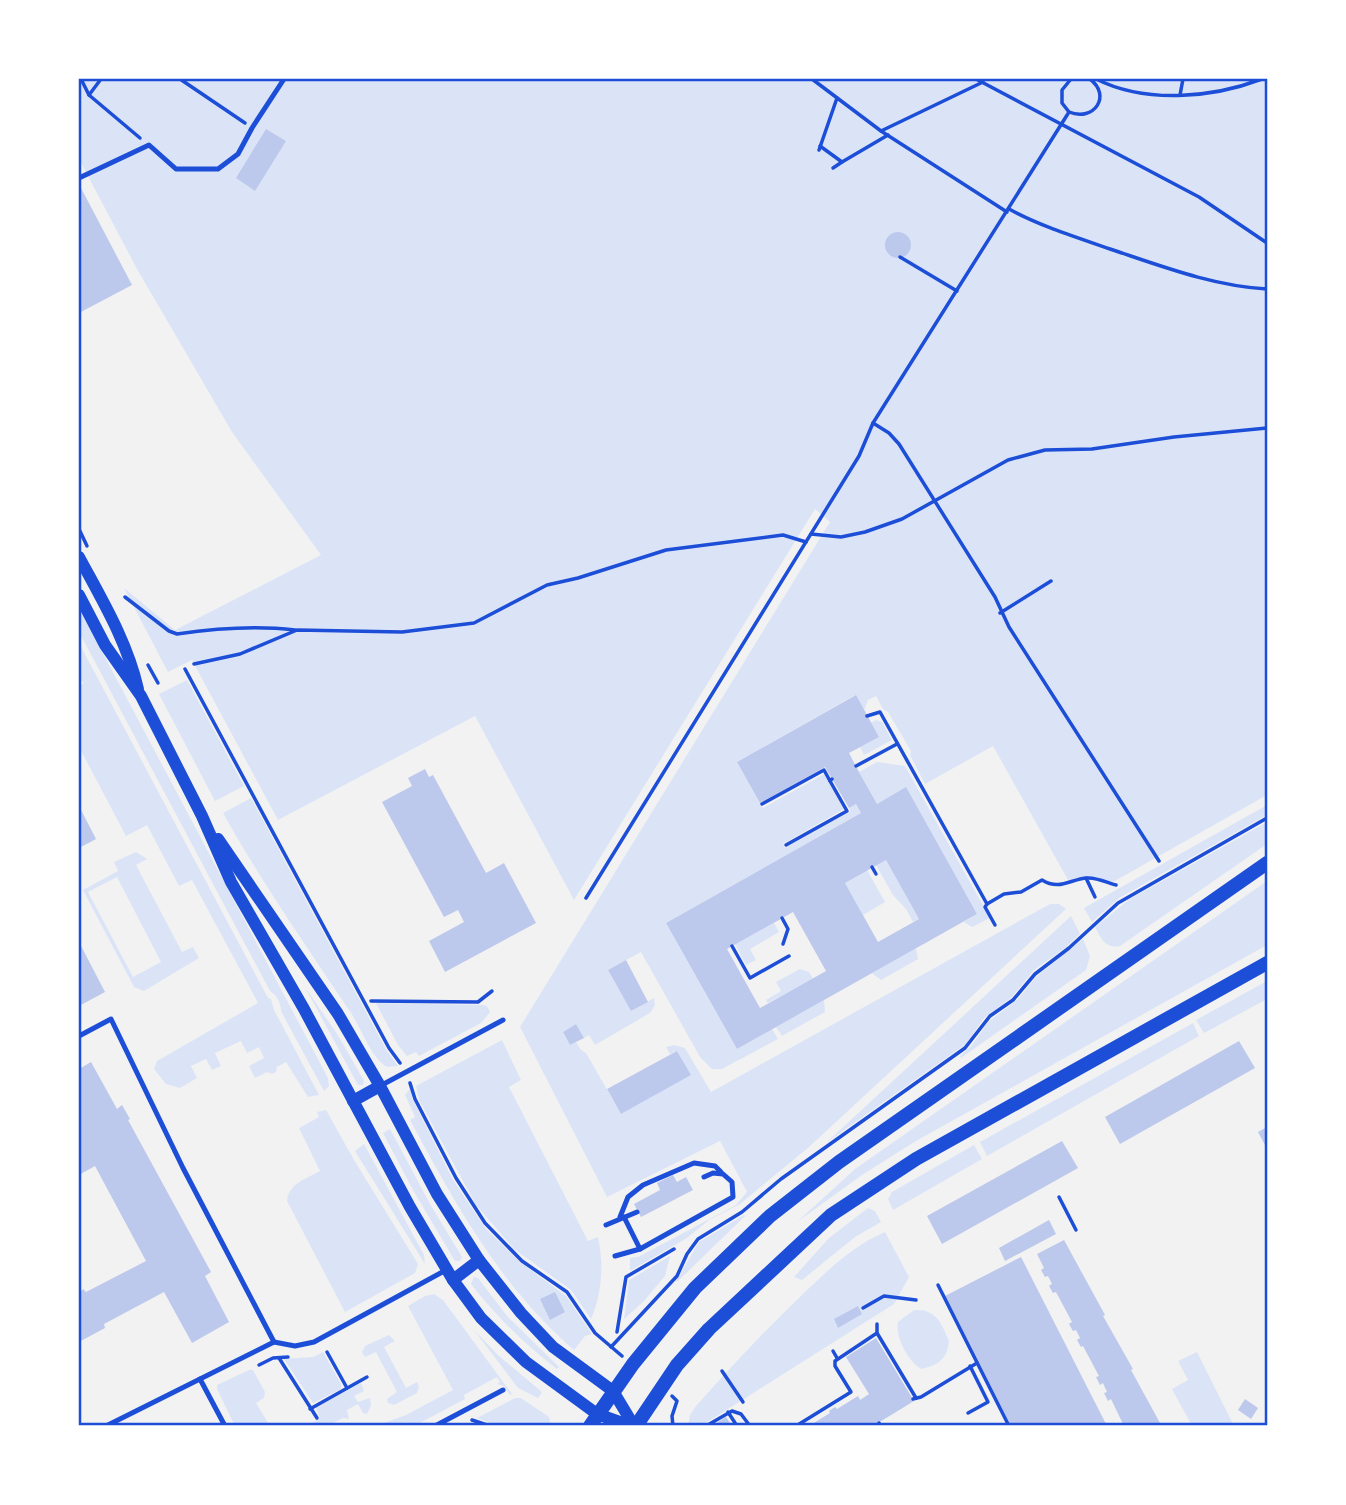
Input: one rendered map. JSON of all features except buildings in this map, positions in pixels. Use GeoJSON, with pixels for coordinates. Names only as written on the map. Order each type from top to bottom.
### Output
{"type":"FeatureCollection","features":[{"type":"Feature","properties":{"kind":"main road"},"geometry":{"type":"LineString","coordinates":[[594,1420],[612,1391],[695,1288],[770,1216],[839,1162],[1267,863]]}},
{"type":"Feature","properties":{"kind":"main road"},"geometry":{"type":"LineString","coordinates":[[633,1426],[677,1365],[709,1329],[831,1215],[916,1159],[1267,964]]}},
{"type":"Feature","properties":{"kind":"street"},"geometry":{"type":"LineString","coordinates":[[79,557],[122,636],[139,693]]}},
{"type":"Feature","properties":{"kind":"street"},"geometry":{"type":"LineString","coordinates":[[79,595],[116,662],[139,693],[202,816],[231,882],[449,1275],[481,1318],[516,1354],[594,1420],[633,1426]]}},
{"type":"Feature","properties":{"kind":"street"},"geometry":{"type":"LineString","coordinates":[[202,816],[338,1014],[442,1203],[479,1260],[521,1313],[553,1347],[612,1391],[633,1426]]}},
{"type":"Feature","properties":{"kind":"street"},"geometry":{"type":"LineString","coordinates":[[353,1101],[380,1086]]}},
{"type":"Feature","properties":{"kind":"street"},"geometry":{"type":"LineString","coordinates":[[449,1275],[479,1260]]}},
{"type":"Feature","properties":{"kind":"lane"},"geometry":{"type":"LineString","coordinates":[[79,178],[149,145],[176,169],[218,169],[239,154],[252,128],[284,79]]}},
{"type":"Feature","properties":{"kind":"lane"},"geometry":{"type":"LineString","coordinates":[[79,1036],[111,1019],[183,1168],[274,1342]]}},
{"type":"Feature","properties":{"kind":"lane"},"geometry":{"type":"LineString","coordinates":[[380,1086],[503,1020]]}},
{"type":"Feature","properties":{"kind":"lane"},"geometry":{"type":"LineString","coordinates":[[615,1256],[640,1249],[733,1196],[732,1182],[715,1166],[694,1163],[643,1185],[628,1198],[622,1217],[640,1249]]}},
{"type":"Feature","properties":{"kind":"lane"},"geometry":{"type":"LineString","coordinates":[[704,1177],[713,1173],[723,1174]]}},
{"type":"Feature","properties":{"kind":"lane"},"geometry":{"type":"LineString","coordinates":[[606,1225],[637,1212]]}},
{"type":"Feature","properties":{"kind":"lane"},"geometry":{"type":"LineString","coordinates":[[106,1426],[274,1342],[295,1346],[314,1342],[449,1275]]}},
{"type":"Feature","properties":{"kind":"lane"},"geometry":{"type":"LineString","coordinates":[[200,1379],[225,1426]]}},
{"type":"Feature","properties":{"kind":"lane"},"geometry":{"type":"LineString","coordinates":[[435,1426],[503,1390]]}},
{"type":"Feature","properties":{"kind":"path"},"geometry":{"type":"LineString","coordinates":[[80,79],[89,95],[149,145]]}},
{"type":"Feature","properties":{"kind":"path"},"geometry":{"type":"LineString","coordinates":[[89,95],[101,79]]}},
{"type":"Feature","properties":{"kind":"path"},"geometry":{"type":"LineString","coordinates":[[180,79],[252,128]]}},
{"type":"Feature","properties":{"kind":"path"},"geometry":{"type":"LineString","coordinates":[[812,79],[881,131],[1008,210],[1180,272],[1229,285],[1267,289]]}},
{"type":"Feature","properties":{"kind":"path"},"geometry":{"type":"LineString","coordinates":[[976,79],[1199,197],[1267,243]]}},
{"type":"Feature","properties":{"kind":"path"},"geometry":{"type":"LineString","coordinates":[[1071,79],[1065,84],[1061,96],[1062,103],[1069,112],[1076,115],[1089,113],[1098,105],[1100,92],[1090,79]]}},
{"type":"Feature","properties":{"kind":"path"},"geometry":{"type":"LineString","coordinates":[[1096,79],[1125,89],[1180,95],[1210,93],[1262,79]]}},
{"type":"Feature","properties":{"kind":"path"},"geometry":{"type":"LineString","coordinates":[[1180,95],[1183,79]]}},
{"type":"Feature","properties":{"kind":"path"},"geometry":{"type":"LineString","coordinates":[[881,131],[983,82]]}},
{"type":"Feature","properties":{"kind":"path"},"geometry":{"type":"LineString","coordinates":[[837,98],[819,148],[842,162]]}},
{"type":"Feature","properties":{"kind":"path"},"geometry":{"type":"LineString","coordinates":[[586,898],[859,456],[873,423],[1069,112]]}},
{"type":"Feature","properties":{"kind":"path"},"geometry":{"type":"LineString","coordinates":[[833,168],[888,135]]}},
{"type":"Feature","properties":{"kind":"path"},"geometry":{"type":"LineString","coordinates":[[900,257],[957,291]]}},
{"type":"Feature","properties":{"kind":"path"},"geometry":{"type":"LineString","coordinates":[[873,423],[895,439],[995,597],[1000,612],[1158,861]]}},
{"type":"Feature","properties":{"kind":"path"},"geometry":{"type":"LineString","coordinates":[[811,534],[841,537],[902,519],[1009,460],[1045,450],[1092,449],[1174,437],[1267,428]]}},
{"type":"Feature","properties":{"kind":"path"},"geometry":{"type":"LineString","coordinates":[[125,597],[148,616],[177,634],[236,626],[402,632],[474,623],[547,585],[666,550],[783,535],[806,542]]}},
{"type":"Feature","properties":{"kind":"path"},"geometry":{"type":"LineString","coordinates":[[1000,612],[1051,581]]}},
{"type":"Feature","properties":{"kind":"path"},"geometry":{"type":"LineString","coordinates":[[194,664],[240,654],[297,630]]}},
{"type":"Feature","properties":{"kind":"path"},"geometry":{"type":"LineString","coordinates":[[185,669],[401,1066]]}},
{"type":"Feature","properties":{"kind":"path"},"geometry":{"type":"LineString","coordinates":[[867,716],[880,712],[987,904],[985,907],[995,925]]}},
{"type":"Feature","properties":{"kind":"path"},"geometry":{"type":"LineString","coordinates":[[856,766],[898,744]]}},
{"type":"Feature","properties":{"kind":"path"},"geometry":{"type":"LineString","coordinates":[[762,804],[824,770],[831,780],[847,811],[786,845]]}},
{"type":"Feature","properties":{"kind":"path"},"geometry":{"type":"LineString","coordinates":[[611,1347],[677,1276],[687,1254],[698,1239],[742,1212],[781,1179],[965,1048],[990,1017],[1013,1000],[1035,974],[1069,948],[1118,902],[1267,818]]}},
{"type":"Feature","properties":{"kind":"path"},"geometry":{"type":"LineString","coordinates":[[873,867],[876,874]]}},
{"type":"Feature","properties":{"kind":"path"},"geometry":{"type":"LineString","coordinates":[[987,904],[1004,894],[1021,892],[1042,880],[1064,885],[1086,878],[1116,885]]}},
{"type":"Feature","properties":{"kind":"path"},"geometry":{"type":"LineString","coordinates":[[1086,878],[1096,897]]}},
{"type":"Feature","properties":{"kind":"path"},"geometry":{"type":"LineString","coordinates":[[782,918],[788,929],[783,944]]}},
{"type":"Feature","properties":{"kind":"path"},"geometry":{"type":"LineString","coordinates":[[732,946],[750,978],[789,956]]}},
{"type":"Feature","properties":{"kind":"path"},"geometry":{"type":"LineString","coordinates":[[371,1001],[478,1002],[492,991]]}},
{"type":"Feature","properties":{"kind":"path"},"geometry":{"type":"LineString","coordinates":[[408,1081],[456,1178],[485,1223],[523,1261],[567,1292],[595,1333],[619,1353]]}},
{"type":"Feature","properties":{"kind":"path"},"geometry":{"type":"LineString","coordinates":[[1059,1197],[1076,1230]]}},
{"type":"Feature","properties":{"kind":"path"},"geometry":{"type":"LineString","coordinates":[[617,1332],[626,1277],[674,1249]]}},
{"type":"Feature","properties":{"kind":"path"},"geometry":{"type":"LineString","coordinates":[[938,1285],[1009,1426]]}},
{"type":"Feature","properties":{"kind":"path"},"geometry":{"type":"LineString","coordinates":[[863,1308],[884,1296],[916,1300]]}},
{"type":"Feature","properties":{"kind":"path"},"geometry":{"type":"LineString","coordinates":[[877,1324],[877,1334],[915,1399],[976,1363]]}},
{"type":"Feature","properties":{"kind":"path"},"geometry":{"type":"LineString","coordinates":[[837,1358],[877,1334]]}},
{"type":"Feature","properties":{"kind":"path"},"geometry":{"type":"LineString","coordinates":[[796,1426],[850,1392],[835,1366],[837,1358],[833,1351]]}},
{"type":"Feature","properties":{"kind":"path"},"geometry":{"type":"LineString","coordinates":[[327,1352],[347,1388]]}},
{"type":"Feature","properties":{"kind":"path"},"geometry":{"type":"LineString","coordinates":[[259,1365],[278,1358],[295,1357]]}},
{"type":"Feature","properties":{"kind":"path"},"geometry":{"type":"LineString","coordinates":[[278,1358],[317,1418]]}},
{"type":"Feature","properties":{"kind":"path"},"geometry":{"type":"LineString","coordinates":[[968,1413],[988,1402],[970,1366]]}},
{"type":"Feature","properties":{"kind":"path"},"geometry":{"type":"LineString","coordinates":[[722,1371],[743,1402]]}},
{"type":"Feature","properties":{"kind":"path"},"geometry":{"type":"LineString","coordinates":[[310,1409],[367,1377]]}},
{"type":"Feature","properties":{"kind":"path"},"geometry":{"type":"LineString","coordinates":[[673,1396],[677,1401],[672,1416],[673,1426]]}},
{"type":"Feature","properties":{"kind":"path"},"geometry":{"type":"LineString","coordinates":[[706,1426],[732,1411],[741,1414],[750,1426]]}},
{"type":"Feature","properties":{"kind":"path"},"geometry":{"type":"LineString","coordinates":[[728,1412],[737,1426]]}},
{"type":"Feature","properties":{"kind":"path"},"geometry":{"type":"LineString","coordinates":[[470,1419],[490,1426]]}},
{"type":"Feature","properties":{"kind":"shaded area"},"geometry":{"type":"Polygon","coordinates":[[[79,79],[1267,79],[1267,795],[1113,882],[1090,876],[1068,880],[993,746],[925,784],[910,755],[911,751],[876,696],[868,700],[864,711],[855,695],[737,762],[763,808],[824,774],[844,809],[783,844],[785,848],[851,811],[849,808],[856,804],[861,813],[666,923],[737,1049],[772,1029],[778,1039],[722,1069],[712,1069],[700,1057],[641,952],[608,970],[631,1011],[654,998],[655,1005],[650,1013],[595,1045],[589,1035],[584,1038],[576,1024],[563,1032],[570,1045],[576,1042],[586,1053],[621,1114],[690,1075],[677,1051],[670,1054],[666,1047],[674,1045],[685,1048],[711,1092],[1050,904],[1059,904],[1066,909],[809,1147],[740,1204],[709,1220],[687,1238],[630,1271],[630,1258],[638,1257],[736,1205],[747,1192],[720,1141],[607,1197],[520,1027],[830,522],[815,509],[574,900],[475,716],[278,820],[192,660],[168,672],[124,588],[175,630],[321,555],[232,432],[137,269],[79,159],[79,79]]]}},
{"type":"Feature","properties":{"kind":"shaded area"},"geometry":{"type":"Polygon","coordinates":[[[79,608],[328,1078],[329,1086],[324,1091],[281,1011],[278,999],[270,991],[79,632],[79,608]]]}},
{"type":"Feature","properties":{"kind":"shaded area"},"geometry":{"type":"Polygon","coordinates":[[[79,643],[268,998],[271,999],[274,1010],[319,1095],[308,1097],[286,1062],[277,1067],[276,1072],[267,1072],[255,1078],[249,1066],[264,1058],[259,1047],[247,1053],[241,1041],[215,1053],[221,1066],[212,1070],[206,1059],[191,1066],[197,1078],[180,1088],[166,1084],[154,1069],[157,1061],[258,1003],[192,880],[179,886],[147,825],[126,836],[79,747],[79,686],[84,683],[79,679],[79,643]]]}},
{"type":"Feature","properties":{"kind":"shaded area"},"geometry":{"type":"Polygon","coordinates":[[[187,680],[244,786],[215,801],[159,694],[187,680]]]}},
{"type":"Feature","properties":{"kind":"shaded area"},"geometry":{"type":"Polygon","coordinates":[[[876,720],[882,722],[892,740],[864,755],[860,747],[879,737],[871,723],[876,720]]]}},
{"type":"Feature","properties":{"kind":"shaded area"},"geometry":{"type":"Polygon","coordinates":[[[877,762],[905,766],[990,918],[972,927],[964,922],[977,914],[906,788],[877,804],[859,772],[877,762]]]}},
{"type":"Feature","properties":{"kind":"shaded area"},"geometry":{"type":"Polygon","coordinates":[[[251,798],[387,1051],[398,1066],[387,1067],[376,1057],[351,1013],[269,890],[223,813],[251,798]]]}},
{"type":"Feature","properties":{"kind":"shaded area"},"geometry":{"type":"Polygon","coordinates":[[[1267,805],[1267,815],[1119,898],[1092,922],[1084,908],[1267,805]]]}},
{"type":"Feature","properties":{"kind":"shaded area"},"geometry":{"type":"Polygon","coordinates":[[[1267,822],[1267,844],[1120,946],[1111,946],[1102,939],[1095,927],[1130,899],[1267,822]]]}},
{"type":"Feature","properties":{"kind":"shaded area"},"geometry":{"type":"Polygon","coordinates":[[[136,852],[147,859],[136,865],[182,952],[193,947],[199,958],[144,991],[134,987],[83,890],[118,871],[114,862],[136,852]],[[117,877],[88,892],[133,977],[161,962],[117,877]]]}},
{"type":"Feature","properties":{"kind":"shaded area"},"geometry":{"type":"Polygon","coordinates":[[[886,860],[919,919],[913,922],[876,865],[886,860]]]}},
{"type":"Feature","properties":{"kind":"shaded area"},"geometry":{"type":"Polygon","coordinates":[[[867,870],[885,902],[863,915],[845,883],[867,870]]]}},
{"type":"Feature","properties":{"kind":"shaded area"},"geometry":{"type":"Polygon","coordinates":[[[1267,881],[1267,945],[916,1141],[862,1175],[797,1222],[855,1169],[1267,881]]]}},
{"type":"Feature","properties":{"kind":"shaded area"},"geometry":{"type":"Polygon","coordinates":[[[1071,916],[1080,934],[1034,970],[1011,998],[984,1018],[966,1044],[826,1143],[1071,916]]]}},
{"type":"Feature","properties":{"kind":"shaded area"},"geometry":{"type":"Polygon","coordinates":[[[774,923],[779,932],[750,949],[756,960],[746,965],[735,944],[774,923]]]}},
{"type":"Feature","properties":{"kind":"shaded area"},"geometry":{"type":"Polygon","coordinates":[[[1083,939],[1090,956],[1086,970],[961,1058],[988,1022],[1017,1000],[1037,976],[1083,939]]]}},
{"type":"Feature","properties":{"kind":"shaded area"},"geometry":{"type":"Polygon","coordinates":[[[916,948],[918,959],[881,980],[872,973],[916,948]]]}},
{"type":"Feature","properties":{"kind":"shaded area"},"geometry":{"type":"Polygon","coordinates":[[[800,969],[809,972],[813,979],[768,1003],[766,1000],[781,991],[776,982],[800,969]]]}},
{"type":"Feature","properties":{"kind":"shaded area"},"geometry":{"type":"Polygon","coordinates":[[[1267,981],[1267,999],[1204,1033],[1196,1020],[1267,981]]]}},
{"type":"Feature","properties":{"kind":"shaded area"},"geometry":{"type":"Polygon","coordinates":[[[305,987],[339,1037],[364,1081],[363,1085],[358,1085],[305,987]]]}},
{"type":"Feature","properties":{"kind":"shaded area"},"geometry":{"type":"Polygon","coordinates":[[[824,1000],[825,1012],[782,1036],[776,1027],[824,1000]]]}},
{"type":"Feature","properties":{"kind":"shaded area"},"geometry":{"type":"Polygon","coordinates":[[[376,1003],[483,1005],[487,1006],[490,1012],[481,1023],[419,1056],[416,1052],[407,1056],[398,1045],[376,1003]]]}},
{"type":"Feature","properties":{"kind":"shaded area"},"geometry":{"type":"Polygon","coordinates":[[[1193,1023],[1199,1036],[987,1156],[980,1142],[1193,1023]]]}},
{"type":"Feature","properties":{"kind":"shaded area"},"geometry":{"type":"Polygon","coordinates":[[[502,1040],[521,1080],[509,1087],[588,1241],[598,1237],[601,1279],[591,1319],[571,1290],[514,1249],[476,1205],[419,1100],[416,1086],[502,1040]]]}},
{"type":"Feature","properties":{"kind":"shaded area"},"geometry":{"type":"Polygon","coordinates":[[[410,1089],[453,1180],[486,1229],[520,1262],[566,1296],[592,1334],[585,1336],[574,1350],[524,1299],[462,1213],[410,1120],[415,1117],[405,1095],[410,1089]]]}},
{"type":"Feature","properties":{"kind":"shaded area"},"geometry":{"type":"Polygon","coordinates":[[[326,1110],[418,1264],[415,1273],[345,1312],[287,1201],[295,1186],[320,1171],[299,1128],[319,1117],[317,1112],[326,1110]]]}},
{"type":"Feature","properties":{"kind":"shaded area"},"geometry":{"type":"Polygon","coordinates":[[[390,1129],[462,1257],[460,1261],[455,1261],[413,1190],[383,1133],[390,1129]]]}},
{"type":"Feature","properties":{"kind":"shaded area"},"geometry":{"type":"Polygon","coordinates":[[[364,1144],[424,1255],[425,1264],[355,1151],[364,1144]]]}},
{"type":"Feature","properties":{"kind":"shaded area"},"geometry":{"type":"Polygon","coordinates":[[[974,1145],[982,1159],[893,1210],[888,1199],[892,1192],[974,1145]]]}},
{"type":"Feature","properties":{"kind":"shaded area"},"geometry":{"type":"Polygon","coordinates":[[[868,1208],[875,1211],[881,1222],[855,1237],[802,1280],[794,1277],[829,1238],[868,1208]]]}},
{"type":"Feature","properties":{"kind":"shaded area"},"geometry":{"type":"Polygon","coordinates":[[[745,1216],[676,1281],[699,1242],[745,1216]]]}},
{"type":"Feature","properties":{"kind":"shaded area"},"geometry":{"type":"Polygon","coordinates":[[[885,1232],[909,1277],[894,1304],[701,1426],[688,1426],[690,1415],[696,1406],[790,1307],[842,1259],[885,1232]]]}},
{"type":"Feature","properties":{"kind":"shaded area"},"geometry":{"type":"Polygon","coordinates":[[[670,1256],[665,1276],[624,1319],[629,1280],[670,1256]]]}},
{"type":"Feature","properties":{"kind":"shaded area"},"geometry":{"type":"Polygon","coordinates":[[[474,1277],[478,1278],[507,1316],[559,1367],[557,1369],[522,1340],[490,1307],[471,1284],[474,1277]]]}},
{"type":"Feature","properties":{"kind":"shaded area"},"geometry":{"type":"Polygon","coordinates":[[[434,1294],[443,1300],[512,1394],[510,1395],[504,1386],[497,1384],[500,1382],[497,1377],[464,1395],[465,1399],[414,1426],[376,1426],[406,1415],[453,1390],[408,1306],[434,1294]]]}},
{"type":"Feature","properties":{"kind":"shaded area"},"geometry":{"type":"Polygon","coordinates":[[[914,1310],[928,1312],[937,1318],[949,1341],[941,1360],[921,1369],[912,1360],[898,1335],[898,1322],[914,1310]]]}},
{"type":"Feature","properties":{"kind":"shaded area"},"geometry":{"type":"Polygon","coordinates":[[[474,1330],[499,1356],[542,1392],[538,1398],[518,1388],[474,1330]]]}},
{"type":"Feature","properties":{"kind":"shaded area"},"geometry":{"type":"Polygon","coordinates":[[[389,1335],[395,1341],[384,1347],[406,1388],[417,1382],[419,1387],[417,1393],[394,1405],[388,1403],[387,1399],[397,1392],[376,1352],[365,1357],[362,1352],[365,1346],[389,1335]]]}},
{"type":"Feature","properties":{"kind":"shaded area"},"geometry":{"type":"Polygon","coordinates":[[[323,1352],[341,1384],[341,1389],[313,1403],[284,1359],[313,1357],[323,1352]]]}},
{"type":"Feature","properties":{"kind":"shaded area"},"geometry":{"type":"Polygon","coordinates":[[[1197,1352],[1234,1426],[1192,1426],[1172,1389],[1188,1380],[1178,1361],[1197,1352]]]}},
{"type":"Feature","properties":{"kind":"shaded area"},"geometry":{"type":"Polygon","coordinates":[[[253,1370],[265,1392],[264,1398],[256,1403],[270,1426],[235,1426],[217,1389],[217,1385],[253,1370]]]}},
{"type":"Feature","properties":{"kind":"shaded area"},"geometry":{"type":"Polygon","coordinates":[[[361,1383],[364,1391],[354,1396],[358,1402],[370,1398],[371,1406],[367,1414],[363,1413],[358,1404],[347,1410],[349,1419],[343,1418],[327,1426],[307,1426],[320,1418],[316,1408],[361,1383]]]}},
{"type":"Feature","properties":{"kind":"shaded area"},"geometry":{"type":"Polygon","coordinates":[[[515,1398],[521,1398],[549,1417],[551,1426],[498,1426],[477,1418],[515,1398]]]}}]}
